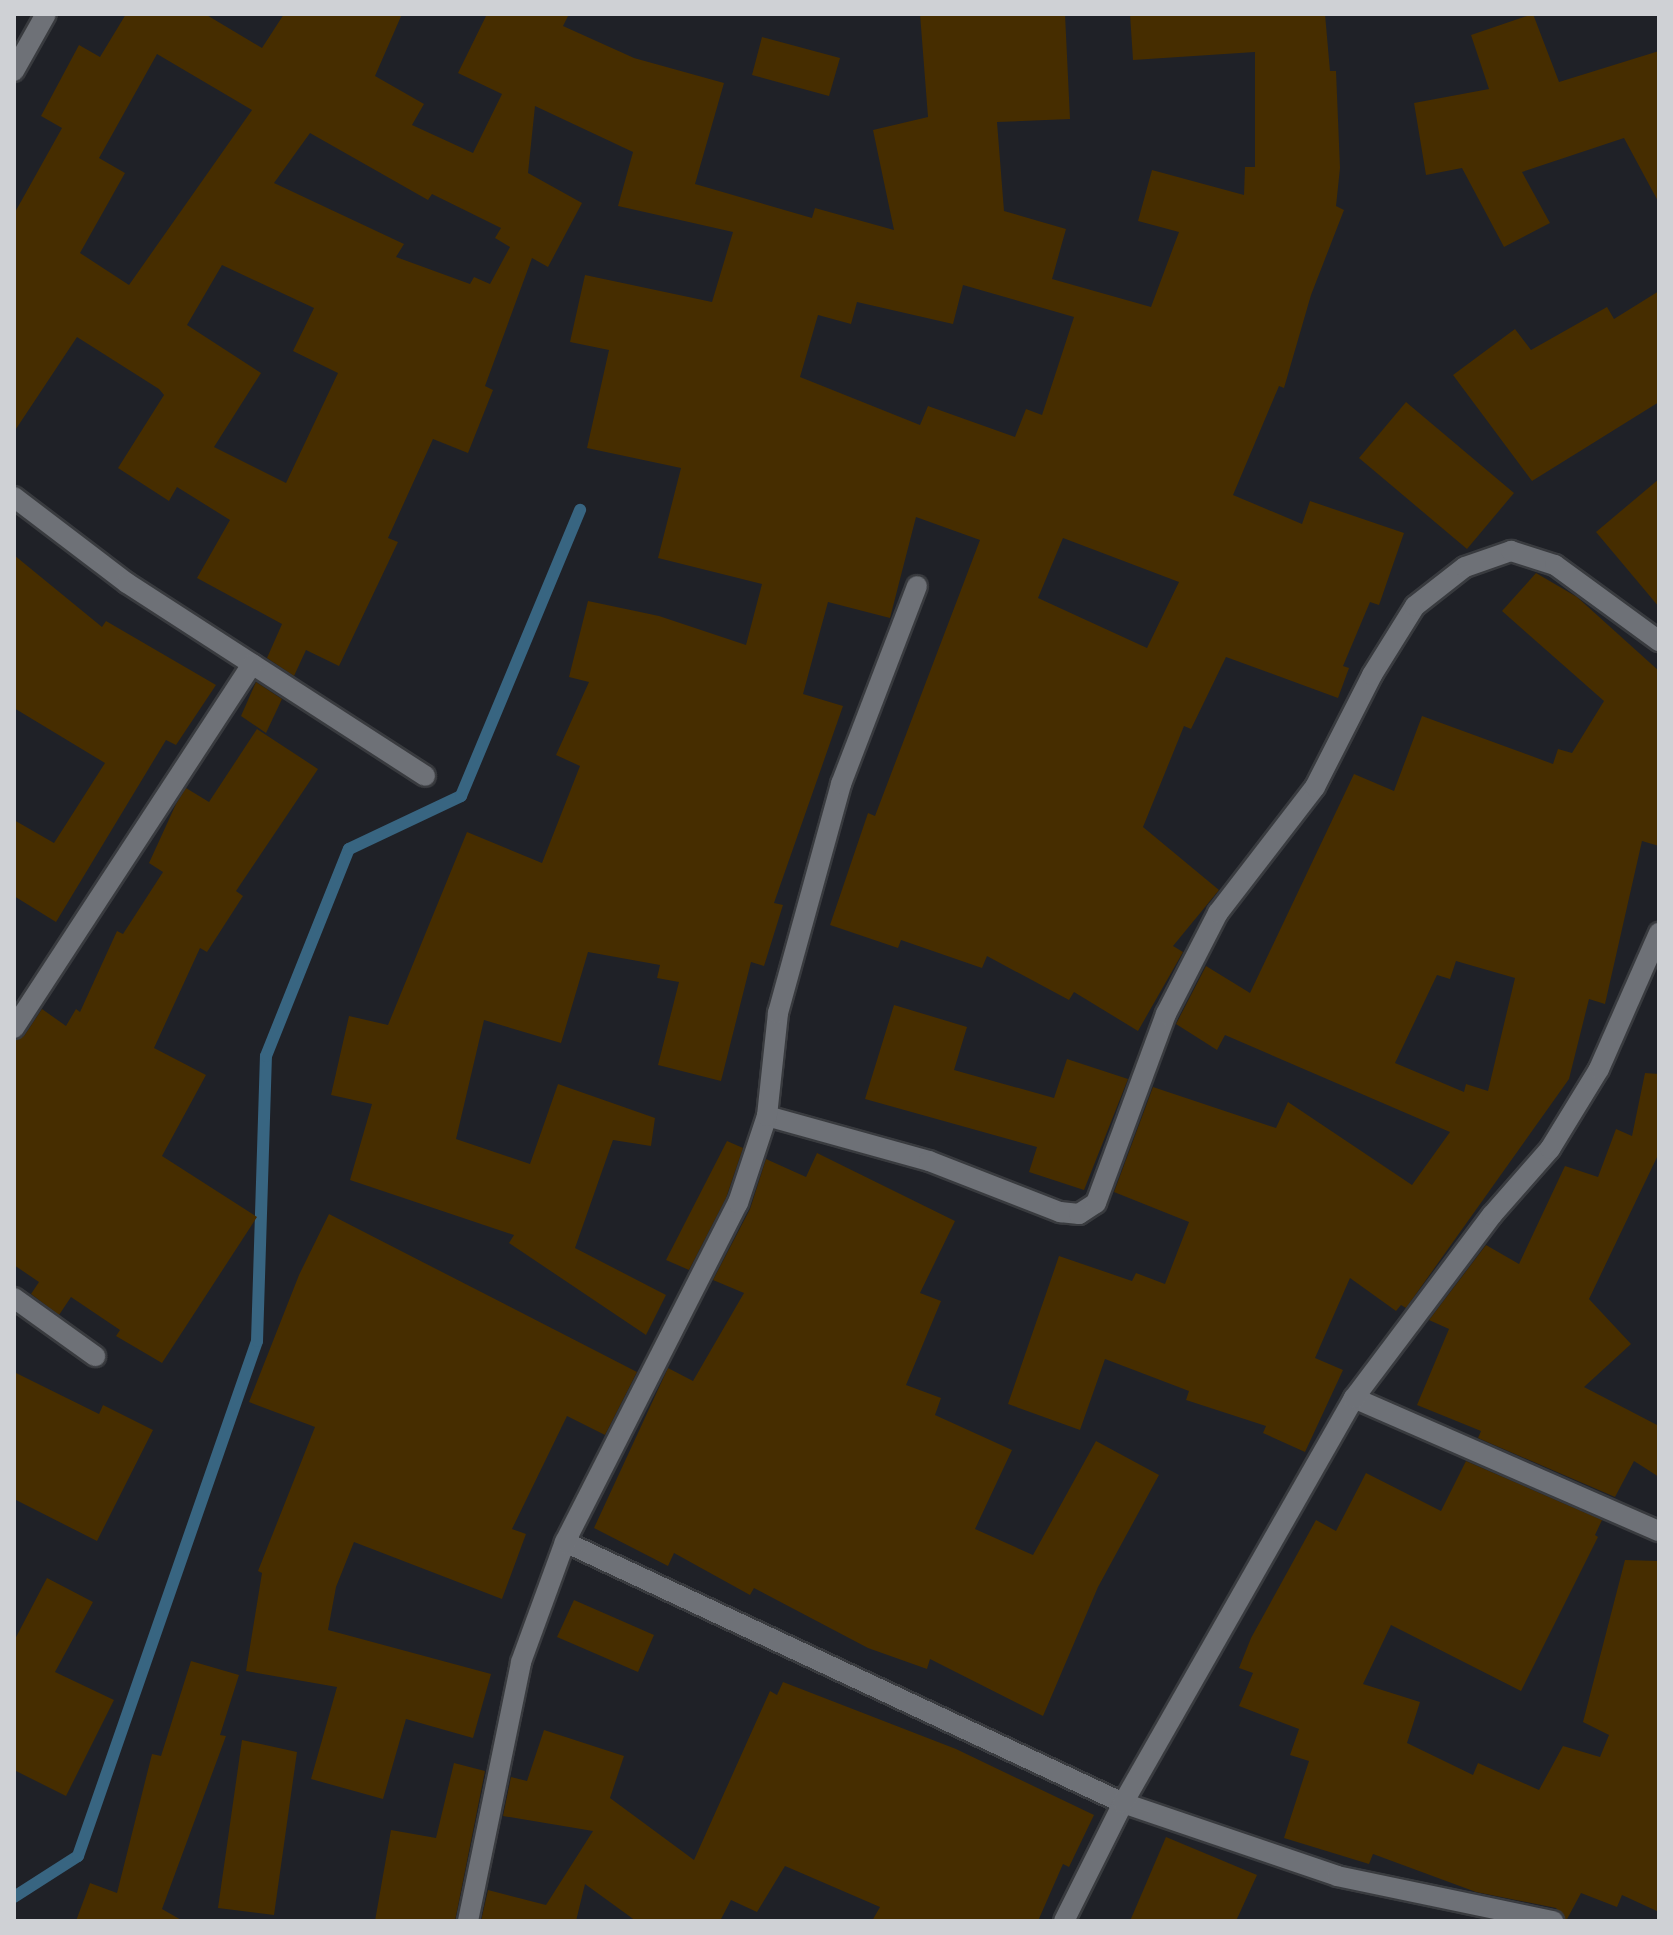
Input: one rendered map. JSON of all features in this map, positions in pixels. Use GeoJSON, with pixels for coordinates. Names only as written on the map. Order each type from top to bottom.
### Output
{"type":"FeatureCollection","features":[{"type":"Feature","properties":{"kind":"street"},"geometry":{"type":"LineString","coordinates":[[14,71],[46,14]]}},
{"type":"Feature","properties":{"kind":"street"},"geometry":{"type":"LineString","coordinates":[[14,497],[127,583],[425,776]]}},
{"type":"Feature","properties":{"kind":"street"},"geometry":{"type":"LineString","coordinates":[[767,1116],[929,1161],[1060,1212],[1079,1214],[1096,1203],[1166,1014],[1218,913],[1315,787],[1372,675],[1415,606],[1465,567],[1511,551],[1555,565],[1659,641]]}},
{"type":"Feature","properties":{"kind":"street"},"geometry":{"type":"LineString","coordinates":[[468,1921],[521,1662],[565,1542],[738,1203],[767,1116],[778,1013],[841,784],[917,586]]}},
{"type":"Feature","properties":{"kind":"street"},"geometry":{"type":"LineString","coordinates":[[14,1028],[252,664]]}},
{"type":"Feature","properties":{"kind":"street"},"geometry":{"type":"LineString","coordinates":[[1064,1921],[1123,1803],[1354,1398],[1492,1215],[1550,1149],[1599,1069],[1659,933]]}},
{"type":"Feature","properties":{"kind":"street"},"geometry":{"type":"LineString","coordinates":[[14,1298],[95,1356]]}},
{"type":"Feature","properties":{"kind":"street"},"geometry":{"type":"LineString","coordinates":[[1354,1398],[1659,1531]]}},
{"type":"Feature","properties":{"kind":"street"},"geometry":{"type":"LineString","coordinates":[[565,1542],[1123,1803],[1337,1876],[1553,1921]]}},
{"type":"Feature","properties":{"kind":"building"},"geometry":{"type":"Polygon","coordinates":[[[126,14],[205,14],[262,48],[284,14],[402,14],[375,76],[424,104],[412,125],[473,153],[502,94],[458,73],[487,14],[569,14],[563,26],[634,58],[724,83],[695,184],[812,218],[815,208],[894,230],[873,130],[928,117],[920,14],[1065,14],[1070,119],[997,122],[1004,211],[1066,229],[1052,279],[1151,307],[1179,232],[1138,221],[1152,170],[1244,195],[1245,167],[1255,167],[1255,52],[1133,60],[1130,14],[1325,14],[1330,71],[1336,71],[1340,168],[1336,206],[1344,210],[1311,295],[1284,388],[1279,386],[1233,495],[1302,524],[1310,501],[1404,533],[1379,605],[1370,602],[1343,666],[1349,668],[1338,698],[1226,657],[1191,729],[1184,726],[1143,827],[1219,890],[1173,946],[1183,952],[1138,1031],[1074,992],[1069,1000],[987,956],[982,968],[901,940],[898,948],[830,925],[868,813],[875,816],[980,540],[916,517],[890,618],[828,602],[803,694],[843,706],[774,903],[783,905],[764,966],[751,962],[721,1081],[658,1065],[679,982],[657,978],[660,965],[588,952],[561,1043],[484,1020],[456,1139],[530,1164],[558,1084],[655,1118],[651,1146],[613,1140],[575,1248],[666,1295],[646,1335],[509,1243],[514,1235],[350,1180],[372,1104],[331,1095],[349,1016],[388,1025],[467,832],[542,863],[580,766],[556,755],[589,682],[569,677],[588,601],[659,616],[746,645],[762,584],[658,558],[681,468],[587,448],[609,350],[570,342],[585,275],[712,302],[733,232],[618,206],[633,152],[535,106],[528,173],[582,203],[548,267],[532,258],[485,386],[493,390],[468,453],[433,439],[388,538],[398,542],[339,666],[306,650],[294,676],[267,658],[282,624],[197,578],[230,520],[177,487],[169,501],[118,468],[164,395],[159,389],[77,337],[14,432],[14,214],[62,128],[41,116],[79,45],[100,57],[126,14]],[[157,54],[99,158],[125,173],[80,253],[129,285],[252,110],[157,54]],[[310,133],[274,183],[404,244],[396,257],[470,284],[474,277],[490,284],[510,247],[495,238],[501,228],[432,194],[428,200],[310,133]],[[222,265],[187,325],[261,373],[214,447],[286,483],[338,373],[293,351],[314,308],[222,265]],[[963,285],[953,324],[857,302],[851,324],[818,315],[800,377],[920,425],[928,406],[1015,437],[1026,409],[1042,415],[1074,317],[963,285]],[[1063,538],[1038,598],[1147,648],[1179,582],[1063,538]]]}},
{"type":"Feature","properties":{"kind":"building"},"geometry":{"type":"Polygon","coordinates":[[[1533,14],[1559,82],[1659,51],[1659,203],[1624,138],[1522,172],[1550,223],[1504,247],[1462,168],[1426,175],[1414,103],[1489,89],[1471,35],[1533,14]]]}},
{"type":"Feature","properties":{"kind":"building"},"geometry":{"type":"Polygon","coordinates":[[[762,37],[840,58],[829,96],[752,75],[762,37]]]}},
{"type":"Feature","properties":{"kind":"building"},"geometry":{"type":"Polygon","coordinates":[[[1659,291],[1659,402],[1532,481],[1453,375],[1515,329],[1531,350],[1607,307],[1614,319],[1659,291]]]}},
{"type":"Feature","properties":{"kind":"building"},"geometry":{"type":"Polygon","coordinates":[[[1406,402],[1514,493],[1467,549],[1359,458],[1406,402]]]}},
{"type":"Feature","properties":{"kind":"building"},"geometry":{"type":"Polygon","coordinates":[[[1659,479],[1659,607],[1596,532],[1659,479]]]}},
{"type":"Feature","properties":{"kind":"building"},"geometry":{"type":"Polygon","coordinates":[[[14,555],[102,627],[106,621],[216,685],[176,745],[166,740],[56,922],[14,896],[14,820],[54,843],[105,763],[14,708],[14,555]]]}},
{"type":"Feature","properties":{"kind":"building"},"geometry":{"type":"Polygon","coordinates":[[[1536,573],[1577,597],[1659,671],[1659,846],[1642,841],[1605,1004],[1589,999],[1569,1079],[1406,1308],[1401,1305],[1396,1311],[1350,1278],[1315,1358],[1343,1370],[1305,1452],[1263,1433],[1266,1426],[1186,1400],[1189,1391],[1105,1359],[1080,1430],[1008,1404],[1059,1256],[1132,1281],[1136,1273],[1165,1284],[1189,1222],[1114,1192],[1153,1087],[1276,1128],[1288,1102],[1412,1185],[1450,1132],[1225,1035],[1217,1050],[1176,1024],[1206,966],[1250,993],[1354,774],[1394,791],[1422,716],[1553,764],[1558,749],[1572,753],[1604,701],[1502,611],[1536,573]],[[1456,961],[1450,979],[1437,975],[1395,1063],[1464,1092],[1466,1084],[1488,1091],[1515,978],[1456,961]]]}},
{"type":"Feature","properties":{"kind":"building"},"geometry":{"type":"Polygon","coordinates":[[[256,682],[282,699],[266,733],[241,716],[256,682]]]}},
{"type":"Feature","properties":{"kind":"building"},"geometry":{"type":"Polygon","coordinates":[[[257,729],[318,769],[236,891],[243,896],[207,952],[200,948],[154,1048],[206,1075],[162,1156],[257,1217],[162,1363],[116,1336],[120,1330],[71,1297],[59,1315],[31,1294],[39,1282],[14,1265],[14,1041],[24,1036],[42,1009],[66,1026],[76,1009],[80,1012],[117,931],[123,934],[163,872],[149,863],[186,788],[209,802],[257,729]]]}},
{"type":"Feature","properties":{"kind":"building"},"geometry":{"type":"Polygon","coordinates":[[[894,1005],[967,1027],[954,1070],[1054,1098],[1067,1059],[1128,1079],[1084,1190],[1029,1172],[1037,1147],[865,1099],[894,1005]]]}},
{"type":"Feature","properties":{"kind":"building"},"geometry":{"type":"Polygon","coordinates":[[[1645,1073],[1659,1074],[1659,1153],[1589,1299],[1631,1344],[1584,1387],[1659,1426],[1659,1477],[1634,1461],[1615,1497],[1478,1438],[1481,1431],[1417,1405],[1449,1329],[1429,1320],[1486,1245],[1519,1264],[1565,1166],[1598,1177],[1616,1129],[1632,1136],[1645,1073]]]}},
{"type":"Feature","properties":{"kind":"building"},"geometry":{"type":"Polygon","coordinates":[[[727,1141],[743,1148],[726,1198],[689,1270],[666,1260],[727,1141]]]}},
{"type":"Feature","properties":{"kind":"building"},"geometry":{"type":"Polygon","coordinates":[[[817,1153],[955,1221],[920,1293],[941,1301],[906,1385],[941,1398],[935,1415],[1012,1450],[975,1529],[1033,1555],[1096,1441],[1159,1475],[1098,1587],[1043,1716],[930,1659],[927,1669],[868,1648],[754,1588],[750,1595],[674,1553],[668,1566],[594,1528],[668,1368],[693,1381],[744,1293],[713,1280],[750,1209],[766,1159],[806,1177],[817,1153]]]}},
{"type":"Feature","properties":{"kind":"building"},"geometry":{"type":"Polygon","coordinates":[[[329,1214],[637,1372],[605,1435],[567,1416],[512,1529],[526,1534],[502,1599],[354,1542],[336,1587],[328,1630],[491,1674],[473,1738],[406,1719],[383,1799],[311,1779],[337,1687],[246,1671],[262,1573],[258,1571],[315,1427],[249,1402],[299,1275],[329,1214]]]}},
{"type":"Feature","properties":{"kind":"building"},"geometry":{"type":"Polygon","coordinates":[[[14,1372],[99,1414],[103,1405],[153,1430],[97,1541],[14,1499],[14,1372]]]}},
{"type":"Feature","properties":{"kind":"building"},"geometry":{"type":"Polygon","coordinates":[[[1466,1461],[1602,1520],[1595,1535],[1598,1537],[1521,1691],[1391,1625],[1363,1684],[1420,1702],[1407,1743],[1473,1775],[1478,1763],[1539,1790],[1563,1746],[1600,1757],[1609,1735],[1583,1722],[1625,1560],[1659,1561],[1659,1912],[1622,1895],[1617,1907],[1581,1893],[1566,1921],[1556,1908],[1476,1892],[1373,1854],[1369,1864],[1284,1838],[1309,1761],[1290,1755],[1299,1729],[1239,1706],[1253,1673],[1239,1668],[1251,1638],[1316,1520],[1336,1531],[1366,1473],[1441,1511],[1466,1461]]]}},
{"type":"Feature","properties":{"kind":"building"},"geometry":{"type":"Polygon","coordinates":[[[47,1578],[93,1602],[55,1672],[114,1700],[66,1796],[14,1770],[14,1641],[47,1578]]]}},
{"type":"Feature","properties":{"kind":"building"},"geometry":{"type":"Polygon","coordinates":[[[574,1600],[654,1635],[638,1672],[557,1637],[574,1600]]]}},
{"type":"Feature","properties":{"kind":"building"},"geometry":{"type":"Polygon","coordinates":[[[191,1661],[239,1675],[220,1735],[226,1736],[162,1909],[183,1921],[76,1921],[90,1883],[117,1893],[152,1754],[161,1756],[191,1661]]]}},
{"type":"Feature","properties":{"kind":"building"},"geometry":{"type":"Polygon","coordinates":[[[783,1682],[956,1749],[1094,1815],[1069,1867],[1063,1864],[1038,1921],[872,1921],[880,1907],[785,1866],[757,1912],[731,1900],[720,1921],[636,1921],[585,1884],[576,1921],[481,1921],[488,1890],[546,1905],[593,1831],[503,1816],[511,1777],[527,1781],[544,1730],[624,1756],[610,1798],[694,1860],[770,1691],[777,1695],[783,1682]]]}},
{"type":"Feature","properties":{"kind":"building"},"geometry":{"type":"Polygon","coordinates":[[[242,1740],[297,1752],[274,1915],[218,1908],[242,1740]]]}},
{"type":"Feature","properties":{"kind":"building"},"geometry":{"type":"Polygon","coordinates":[[[454,1763],[485,1771],[455,1921],[375,1921],[391,1830],[436,1838],[454,1763]]]}},
{"type":"Feature","properties":{"kind":"building"},"geometry":{"type":"Polygon","coordinates":[[[1166,1837],[1257,1875],[1236,1921],[1130,1921],[1166,1837]]]}},
{"type":"Feature","properties":{"kind":"waterway"},"geometry":{"type":"LineString","coordinates":[[14,1897],[78,1856],[257,1341],[266,1056],[349,849],[461,796],[580,510]]}}]}
